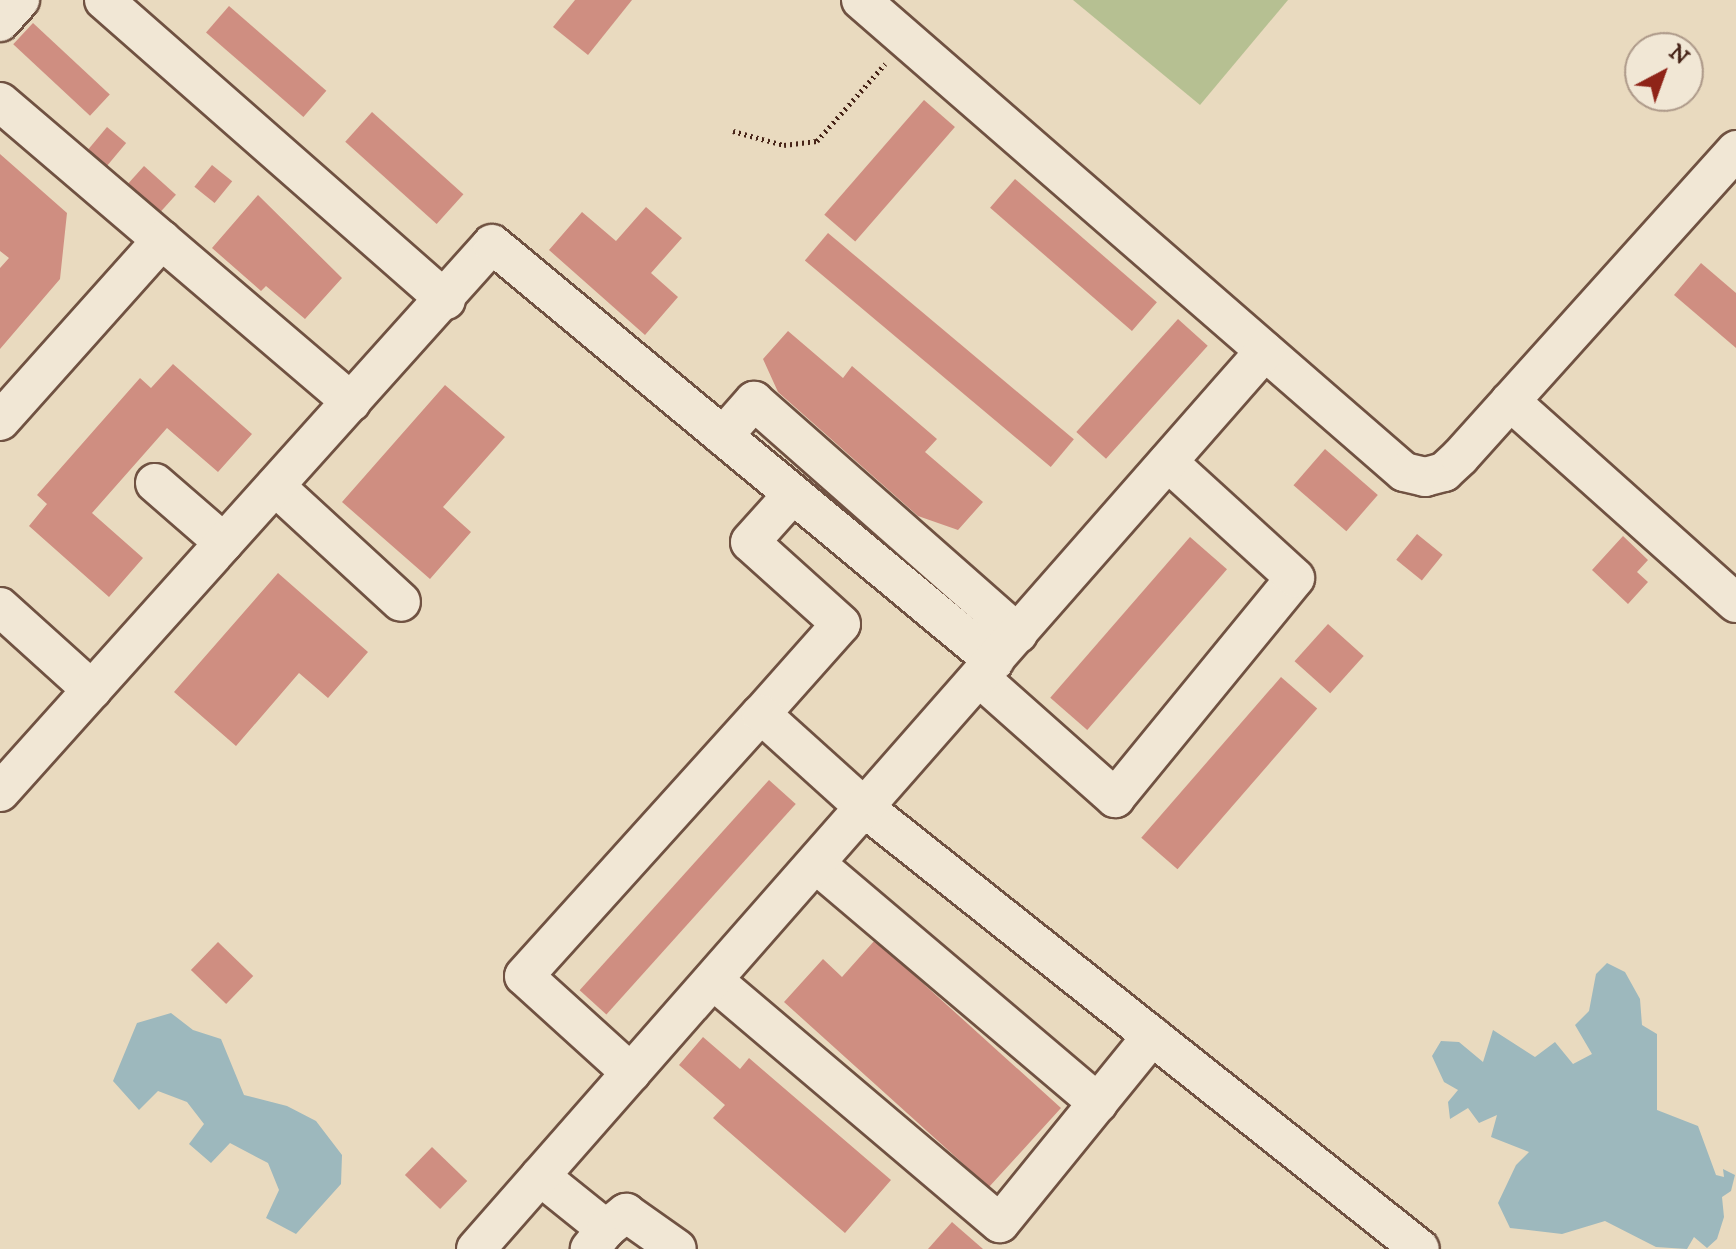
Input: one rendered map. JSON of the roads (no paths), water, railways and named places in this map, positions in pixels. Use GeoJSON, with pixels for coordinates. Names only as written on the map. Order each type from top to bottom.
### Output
{"type":"FeatureCollection","features":[{"type":"Feature","properties":{"kind":"street"},"geometry":{"type":"LineString","coordinates":[[0,22],[20,0]]}},
{"type":"Feature","properties":{"kind":"street"},"geometry":{"type":"LineString","coordinates":[[104,0],[446,300]]}},
{"type":"Feature","properties":{"kind":"street"},"geometry":{"type":"LineString","coordinates":[[861,0],[1404,472],[1425,477],[1444,472],[1731,165]]}},
{"type":"Feature","properties":{"kind":"street"},"geometry":{"type":"LineString","coordinates":[[0,102],[351,402]]}},
{"type":"Feature","properties":{"kind":"street"},"geometry":{"type":"LineString","coordinates":[[0,421],[162,240]]}},
{"type":"Feature","properties":{"kind":"street"},"geometry":{"type":"LineString","coordinates":[[0,792],[446,300],[492,244],[793,494],[997,657]]}},
{"type":"Feature","properties":{"kind":"street"},"geometry":{"type":"LineString","coordinates":[[479,1248],[1265,351]]}},
{"type":"Feature","properties":{"kind":"street"},"geometry":{"type":"LineString","coordinates":[[723,436],[754,401],[997,657],[1115,798],[1295,578],[1168,462]]}},
{"type":"Feature","properties":{"kind":"street"},"geometry":{"type":"LineString","coordinates":[[1510,401],[1736,603]]}},
{"type":"Feature","properties":{"kind":"street"},"geometry":{"type":"LineString","coordinates":[[155,483],[224,543]]}},
{"type":"Feature","properties":{"kind":"street"},"geometry":{"type":"LineString","coordinates":[[275,486],[401,602]]}},
{"type":"Feature","properties":{"kind":"street"},"geometry":{"type":"LineString","coordinates":[[631,1073],[524,976],[841,624],[750,542],[793,494]]}},
{"type":"Feature","properties":{"kind":"street"},"geometry":{"type":"LineString","coordinates":[[0,607],[92,690]]}},
{"type":"Feature","properties":{"kind":"street"},"geometry":{"type":"LineString","coordinates":[[761,714],[866,809],[1420,1249]]}},
{"type":"Feature","properties":{"kind":"street"},"geometry":{"type":"LineString","coordinates":[[816,864],[1098,1103]]}},
{"type":"Feature","properties":{"kind":"street"},"geometry":{"type":"LineString","coordinates":[[713,980],[1000,1223],[1152,1036]]}},
{"type":"Feature","properties":{"kind":"street"},"geometry":{"type":"LineString","coordinates":[[540,1176],[598,1239],[626,1213],[677,1249]]}},
{"type":"Feature","properties":{"kind":"water"},"geometry":{"type":"Polygon","coordinates":[[[1607,963],[1625,972],[1640,999],[1642,1025],[1657,1034],[1657,1110],[1698,1126],[1716,1175],[1724,1177],[1723,1169],[1735,1175],[1731,1191],[1722,1197],[1724,1217],[1717,1239],[1707,1248],[1694,1237],[1687,1249],[1656,1247],[1605,1221],[1562,1234],[1510,1228],[1498,1203],[1516,1165],[1529,1152],[1491,1137],[1497,1115],[1479,1123],[1468,1108],[1450,1119],[1448,1102],[1458,1090],[1444,1082],[1432,1056],[1441,1041],[1459,1042],[1483,1062],[1493,1030],[1535,1057],[1555,1042],[1573,1064],[1592,1054],[1575,1025],[1589,1011],[1596,974],[1607,963]]]}},
{"type":"Feature","properties":{"kind":"water"},"geometry":{"type":"Polygon","coordinates":[[[171,1013],[193,1030],[221,1039],[244,1095],[287,1106],[316,1121],[342,1155],[341,1184],[296,1234],[266,1218],[279,1190],[268,1163],[230,1143],[211,1163],[189,1144],[204,1124],[187,1102],[158,1091],[139,1110],[113,1081],[137,1023],[171,1013]]]}}]}
